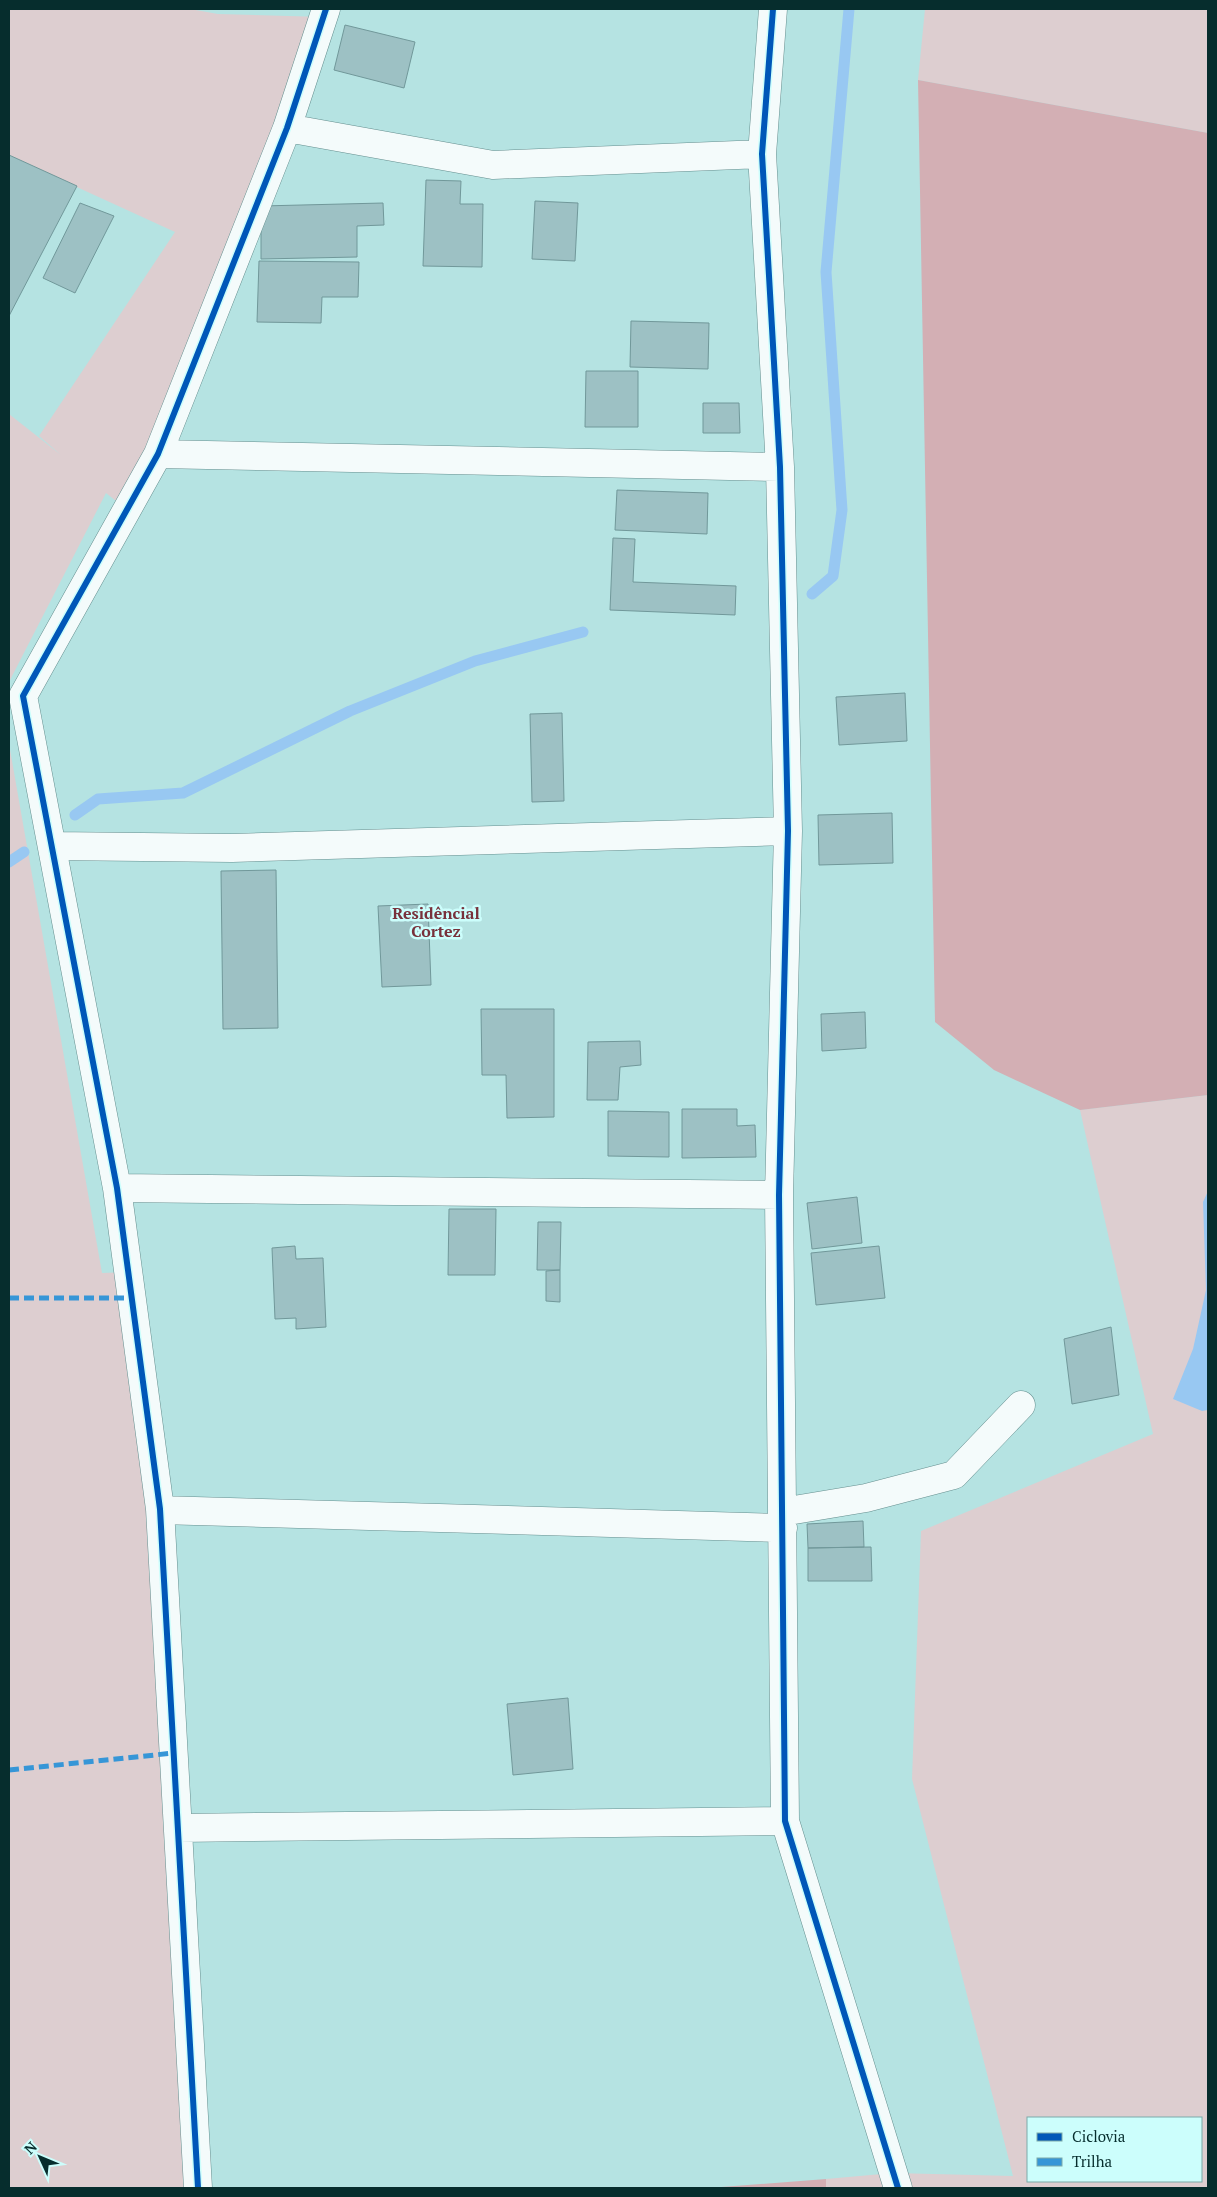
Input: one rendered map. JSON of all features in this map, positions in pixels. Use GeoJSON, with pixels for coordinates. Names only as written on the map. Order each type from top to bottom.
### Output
{"type":"FeatureCollection","features":[{"type":"Feature","properties":{"kind":"street"},"geometry":{"type":"LineString","coordinates":[[198,2188],[160,1510],[117,1188],[23,696],[158,454],[287,128],[326,9]]}},
{"type":"Feature","properties":{"kind":"street"},"geometry":{"type":"LineString","coordinates":[[773,9],[762,154],[780,467],[788,831],[779,1196],[785,1822],[898,2188]]}},
{"type":"Feature","properties":{"kind":"street"},"geometry":{"type":"LineString","coordinates":[[287,128],[493,165],[762,154]]}},
{"type":"Feature","properties":{"kind":"street"},"geometry":{"type":"LineString","coordinates":[[158,454],[780,467]]}},
{"type":"Feature","properties":{"kind":"street"},"geometry":{"type":"LineString","coordinates":[[52,846],[232,848],[788,831]]}},
{"type":"Feature","properties":{"kind":"street"},"geometry":{"type":"LineString","coordinates":[[117,1188],[779,1196]]}},
{"type":"Feature","properties":{"kind":"street"},"geometry":{"type":"LineString","coordinates":[[160,1510],[782,1520],[954,1475],[1021,1405]]}},
{"type":"Feature","properties":{"kind":"street"},"geometry":{"type":"LineString","coordinates":[[178,1828],[785,1822]]}},
{"type":"Feature","properties":{"kind":"shaded area"},"geometry":{"type":"Polygon","coordinates":[[[9,9],[190,9],[218,14],[323,17],[126,509],[106,493],[9,682],[9,414],[61,455],[39,436],[175,232],[9,156],[9,9]]]}},
{"type":"Feature","properties":{"kind":"shaded area"},"geometry":{"type":"Polygon","coordinates":[[[925,9],[1208,9],[1208,133],[918,80],[925,9]]]}},
{"type":"Feature","properties":{"kind":"shaded area"},"geometry":{"type":"Polygon","coordinates":[[[918,80],[1208,133],[1208,1095],[1080,1110],[994,1070],[935,1022],[918,80]]]}},
{"type":"Feature","properties":{"kind":"shaded area"},"geometry":{"type":"Polygon","coordinates":[[[9,744],[102,1273],[129,1272],[198,2188],[9,2188],[9,744]]]}},
{"type":"Feature","properties":{"kind":"shaded area"},"geometry":{"type":"Polygon","coordinates":[[[1208,1095],[1208,2188],[826,2188],[826,2179],[893,2173],[1013,2176],[912,1779],[921,1531],[1153,1434],[1080,1110],[1208,1095]]]}},
{"type":"Feature","properties":{"kind":"shaded area"},"geometry":{"type":"Polygon","coordinates":[[[826,2179],[826,2188],[708,2188],[826,2179]]]}},
{"type":"Feature","properties":{"kind":"water"},"geometry":{"type":"Polygon","coordinates":[[[1208,1191],[1208,1410],[1202,1411],[1173,1399],[1193,1349],[1206,1290],[1203,1202],[1208,1191]]]}},
{"type":"Feature","properties":{"kind":"building"},"geometry":{"type":"Polygon","coordinates":[[[345,25],[415,42],[404,88],[334,70],[345,25]]]}},
{"type":"Feature","properties":{"kind":"building"},"geometry":{"type":"Polygon","coordinates":[[[9,155],[77,186],[9,316],[9,155]]]}},
{"type":"Feature","properties":{"kind":"building"},"geometry":{"type":"Polygon","coordinates":[[[426,180],[461,181],[460,204],[483,204],[482,267],[423,266],[426,180]]]}},
{"type":"Feature","properties":{"kind":"building"},"geometry":{"type":"Polygon","coordinates":[[[535,201],[578,203],[575,261],[532,259],[535,201]]]}},
{"type":"Feature","properties":{"kind":"building"},"geometry":{"type":"Polygon","coordinates":[[[80,203],[114,216],[75,293],[43,278],[80,203]]]}},
{"type":"Feature","properties":{"kind":"building"},"geometry":{"type":"Polygon","coordinates":[[[383,203],[384,225],[357,226],[357,257],[261,259],[261,206],[383,203]]]}},
{"type":"Feature","properties":{"kind":"building"},"geometry":{"type":"Polygon","coordinates":[[[259,261],[359,262],[358,297],[322,297],[321,323],[257,322],[259,261]]]}},
{"type":"Feature","properties":{"kind":"building"},"geometry":{"type":"Polygon","coordinates":[[[631,321],[709,323],[708,369],[630,367],[631,321]]]}},
{"type":"Feature","properties":{"kind":"building"},"geometry":{"type":"Polygon","coordinates":[[[586,371],[638,371],[638,427],[585,427],[586,371]]]}},
{"type":"Feature","properties":{"kind":"building"},"geometry":{"type":"Polygon","coordinates":[[[703,403],[739,403],[740,433],[703,433],[703,403]]]}},
{"type":"Feature","properties":{"kind":"building"},"geometry":{"type":"Polygon","coordinates":[[[617,490],[708,493],[707,534],[615,530],[617,490]]]}},
{"type":"Feature","properties":{"kind":"building"},"geometry":{"type":"Polygon","coordinates":[[[613,538],[635,539],[633,582],[736,586],[735,615],[610,610],[613,538]]]}},
{"type":"Feature","properties":{"kind":"building"},"geometry":{"type":"Polygon","coordinates":[[[905,693],[907,741],[839,745],[836,697],[905,693]]]}},
{"type":"Feature","properties":{"kind":"building"},"geometry":{"type":"Polygon","coordinates":[[[562,713],[564,801],[532,802],[530,714],[562,713]]]}},
{"type":"Feature","properties":{"kind":"building"},"geometry":{"type":"Polygon","coordinates":[[[892,813],[893,863],[819,865],[818,815],[892,813]]]}},
{"type":"Feature","properties":{"kind":"building"},"geometry":{"type":"Polygon","coordinates":[[[276,870],[278,1028],[223,1029],[221,871],[276,870]]]}},
{"type":"Feature","properties":{"kind":"building"},"geometry":{"type":"Polygon","coordinates":[[[428,904],[431,985],[382,987],[378,906],[428,904]]]}},
{"type":"Feature","properties":{"kind":"building"},"geometry":{"type":"Polygon","coordinates":[[[481,1009],[554,1009],[554,1117],[507,1118],[506,1075],[482,1075],[481,1009]]]}},
{"type":"Feature","properties":{"kind":"building"},"geometry":{"type":"Polygon","coordinates":[[[865,1012],[866,1048],[822,1051],[821,1014],[865,1012]]]}},
{"type":"Feature","properties":{"kind":"building"},"geometry":{"type":"Polygon","coordinates":[[[640,1041],[641,1065],[620,1067],[618,1100],[587,1100],[588,1042],[640,1041]]]}},
{"type":"Feature","properties":{"kind":"building"},"geometry":{"type":"Polygon","coordinates":[[[682,1109],[737,1109],[737,1126],[755,1125],[756,1157],[682,1158],[682,1109]]]}},
{"type":"Feature","properties":{"kind":"building"},"geometry":{"type":"Polygon","coordinates":[[[608,1111],[669,1112],[669,1157],[608,1156],[608,1111]]]}},
{"type":"Feature","properties":{"kind":"building"},"geometry":{"type":"Polygon","coordinates":[[[857,1197],[862,1243],[812,1249],[807,1203],[857,1197]]]}},
{"type":"Feature","properties":{"kind":"building"},"geometry":{"type":"Polygon","coordinates":[[[449,1209],[496,1209],[495,1275],[448,1275],[449,1209]]]}},
{"type":"Feature","properties":{"kind":"building"},"geometry":{"type":"Polygon","coordinates":[[[538,1222],[561,1222],[560,1270],[537,1270],[538,1222]]]}},
{"type":"Feature","properties":{"kind":"building"},"geometry":{"type":"Polygon","coordinates":[[[295,1246],[296,1259],[323,1258],[326,1327],[296,1329],[296,1318],[275,1319],[272,1248],[295,1246]]]}},
{"type":"Feature","properties":{"kind":"building"},"geometry":{"type":"Polygon","coordinates":[[[879,1246],[885,1298],[816,1305],[811,1253],[879,1246]]]}},
{"type":"Feature","properties":{"kind":"building"},"geometry":{"type":"Polygon","coordinates":[[[560,1270],[560,1302],[546,1301],[546,1271],[560,1270]]]}},
{"type":"Feature","properties":{"kind":"building"},"geometry":{"type":"Polygon","coordinates":[[[1111,1327],[1119,1395],[1072,1404],[1064,1339],[1111,1327]]]}},
{"type":"Feature","properties":{"kind":"building"},"geometry":{"type":"Polygon","coordinates":[[[863,1521],[864,1547],[808,1548],[807,1524],[863,1521]]]}},
{"type":"Feature","properties":{"kind":"building"},"geometry":{"type":"Polygon","coordinates":[[[871,1547],[872,1581],[808,1581],[808,1548],[871,1547]]]}},
{"type":"Feature","properties":{"kind":"building"},"geometry":{"type":"Polygon","coordinates":[[[568,1698],[573,1769],[513,1775],[507,1704],[568,1698]]]}},
{"type":"Feature","properties":{"kind":"waterway"},"geometry":{"type":"LineString","coordinates":[[812,594],[833,576],[842,510],[826,272],[849,9]]}},
{"type":"Feature","properties":{"kind":"waterway"},"geometry":{"type":"LineString","coordinates":[[75,815],[98,799],[183,793],[350,711],[475,661],[583,632]]}},
{"type":"Feature","properties":{"kind":"waterway"},"geometry":{"type":"LineString","coordinates":[[9,862],[24,852]]}},
{"type":"Feature","properties":{"kind":"marked path"},"geometry":{"type":"LineString","coordinates":[[9,1298],[132,1298]]}},
{"type":"Feature","properties":{"kind":"marked path"},"geometry":{"type":"LineString","coordinates":[[9,1770],[174,1753]]}},
{"type":"Feature","properties":{"kind":"cycle path"},"geometry":{"type":"LineString","coordinates":[[198,2188],[160,1509],[117,1188],[23,696],[158,454],[287,128],[326,9]]}},
{"type":"Feature","properties":{"kind":"cycle path"},"geometry":{"type":"LineString","coordinates":[[773,9],[762,154],[780,467],[788,831],[779,1195],[785,1821],[898,2188]]}},
{"type":"Feature","properties":{"kind":"district","name":"Residêncial Cortez"},"geometry":{"type":"Point","coordinates":[436,922]}}]}
